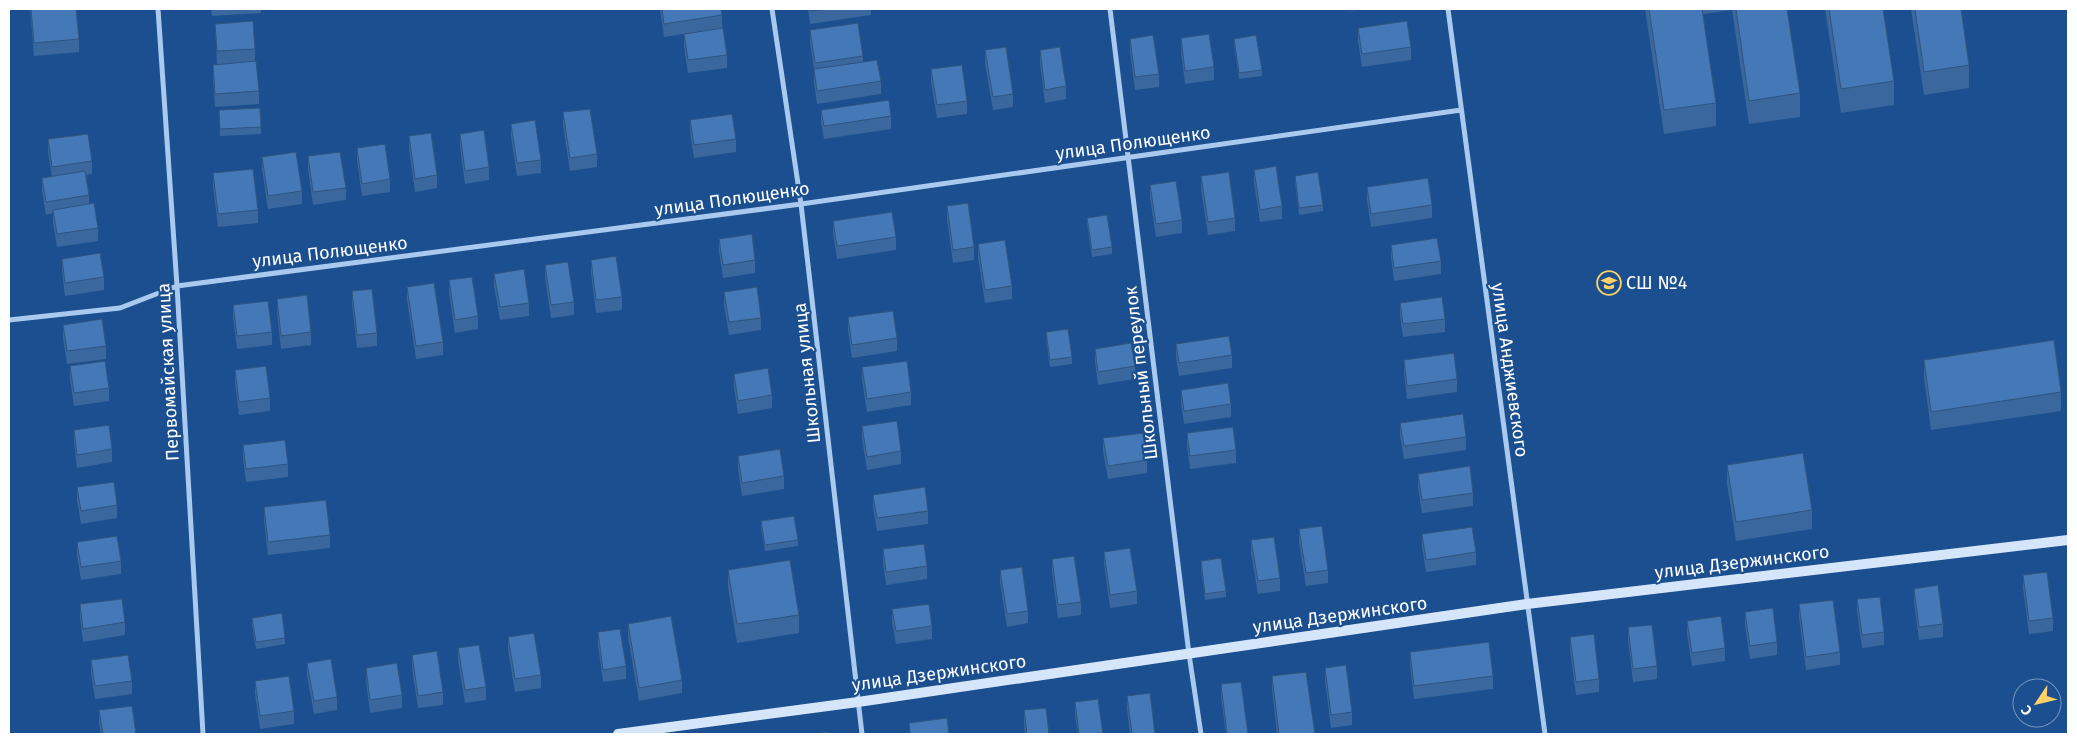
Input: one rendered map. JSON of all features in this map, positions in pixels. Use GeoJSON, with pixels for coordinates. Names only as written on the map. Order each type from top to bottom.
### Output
{"type":"FeatureCollection","features":[{"type":"Feature","properties":{"kind":"street","name":"Первомайская улица"},"geometry":{"type":"LineString","coordinates":[[158,9],[177,286],[203,734]]}},
{"type":"Feature","properties":{"kind":"street","name":"Школьная улица"},"geometry":{"type":"LineString","coordinates":[[772,9],[801,204],[862,734]]}},
{"type":"Feature","properties":{"kind":"street","name":"Школьный переулок"},"geometry":{"type":"LineString","coordinates":[[1110,9],[1189,654],[1201,734]]}},
{"type":"Feature","properties":{"kind":"street","name":"улица Анджиевского"},"geometry":{"type":"LineString","coordinates":[[1448,9],[1545,734]]}},
{"type":"Feature","properties":{"kind":"street","name":"улица Полющенко"},"geometry":{"type":"LineString","coordinates":[[9,320],[120,308],[177,286],[801,204],[1461,110]]}},
{"type":"Feature","properties":{"kind":"street","name":"улица Дзержинского"},"geometry":{"type":"LineString","coordinates":[[618,734],[858,702],[1527,604],[2068,540]]}},
{"type":"Feature","properties":{"kind":"building"},"geometry":{"type":"Polygon","coordinates":[[[31,9],[76,9],[79,39],[34,43],[31,9]]]}},
{"type":"Feature","properties":{"kind":"building"},"geometry":{"type":"Polygon","coordinates":[[[662,9],[721,9],[722,15],[664,24],[662,9]]]}},
{"type":"Feature","properties":{"kind":"building"},"geometry":{"type":"Polygon","coordinates":[[[810,9],[827,9],[810,11],[810,9]]]}},
{"type":"Feature","properties":{"kind":"building"},"geometry":{"type":"Polygon","coordinates":[[[1649,9],[1702,9],[1716,103],[1664,110],[1649,9]]]}},
{"type":"Feature","properties":{"kind":"building"},"geometry":{"type":"Polygon","coordinates":[[[1736,9],[1787,9],[1800,93],[1749,101],[1736,9]]]}},
{"type":"Feature","properties":{"kind":"building"},"geometry":{"type":"Polygon","coordinates":[[[1829,9],[1883,9],[1894,81],[1841,89],[1829,9]]]}},
{"type":"Feature","properties":{"kind":"building"},"geometry":{"type":"Polygon","coordinates":[[[1915,9],[1961,9],[1969,65],[1924,72],[1915,9]]]}},
{"type":"Feature","properties":{"kind":"building"},"geometry":{"type":"Polygon","coordinates":[[[253,21],[255,49],[217,51],[215,24],[253,21]]]}},
{"type":"Feature","properties":{"kind":"building"},"geometry":{"type":"Polygon","coordinates":[[[1407,21],[1411,47],[1362,54],[1358,28],[1407,21]]]}},
{"type":"Feature","properties":{"kind":"building"},"geometry":{"type":"Polygon","coordinates":[[[858,23],[863,56],[815,63],[810,30],[858,23]]]}},
{"type":"Feature","properties":{"kind":"building"},"geometry":{"type":"Polygon","coordinates":[[[723,28],[727,55],[688,60],[684,34],[723,28]]]}},
{"type":"Feature","properties":{"kind":"building"},"geometry":{"type":"Polygon","coordinates":[[[1209,34],[1214,67],[1185,71],[1181,38],[1209,34]]]}},
{"type":"Feature","properties":{"kind":"building"},"geometry":{"type":"Polygon","coordinates":[[[1153,35],[1159,74],[1135,77],[1130,39],[1153,35]]]}},
{"type":"Feature","properties":{"kind":"building"},"geometry":{"type":"Polygon","coordinates":[[[1256,35],[1262,70],[1239,73],[1234,39],[1256,35]]]}},
{"type":"Feature","properties":{"kind":"building"},"geometry":{"type":"Polygon","coordinates":[[[1006,47],[1013,94],[993,97],[985,50],[1006,47]]]}},
{"type":"Feature","properties":{"kind":"building"},"geometry":{"type":"Polygon","coordinates":[[[1060,47],[1066,86],[1045,90],[1040,50],[1060,47]]]}},
{"type":"Feature","properties":{"kind":"building"},"geometry":{"type":"Polygon","coordinates":[[[877,60],[881,81],[817,91],[814,69],[877,60]]]}},
{"type":"Feature","properties":{"kind":"building"},"geometry":{"type":"Polygon","coordinates":[[[256,61],[259,91],[215,94],[213,65],[256,61]]]}},
{"type":"Feature","properties":{"kind":"building"},"geometry":{"type":"Polygon","coordinates":[[[962,65],[967,101],[937,105],[931,69],[962,65]]]}},
{"type":"Feature","properties":{"kind":"building"},"geometry":{"type":"Polygon","coordinates":[[[889,100],[891,116],[824,126],[821,110],[889,100]]]}},
{"type":"Feature","properties":{"kind":"building"},"geometry":{"type":"Polygon","coordinates":[[[260,108],[261,127],[220,129],[219,110],[260,108]]]}},
{"type":"Feature","properties":{"kind":"building"},"geometry":{"type":"Polygon","coordinates":[[[590,109],[597,154],[570,158],[563,112],[590,109]]]}},
{"type":"Feature","properties":{"kind":"building"},"geometry":{"type":"Polygon","coordinates":[[[732,114],[736,139],[694,145],[690,120],[732,114]]]}},
{"type":"Feature","properties":{"kind":"building"},"geometry":{"type":"Polygon","coordinates":[[[535,120],[541,160],[517,163],[511,124],[535,120]]]}},
{"type":"Feature","properties":{"kind":"building"},"geometry":{"type":"Polygon","coordinates":[[[484,130],[489,167],[465,171],[460,134],[484,130]]]}},
{"type":"Feature","properties":{"kind":"building"},"geometry":{"type":"Polygon","coordinates":[[[431,133],[437,175],[415,179],[409,136],[431,133]]]}},
{"type":"Feature","properties":{"kind":"building"},"geometry":{"type":"Polygon","coordinates":[[[88,134],[92,161],[52,167],[48,139],[88,134]]]}},
{"type":"Feature","properties":{"kind":"building"},"geometry":{"type":"Polygon","coordinates":[[[385,144],[390,179],[362,184],[357,148],[385,144]]]}},
{"type":"Feature","properties":{"kind":"building"},"geometry":{"type":"Polygon","coordinates":[[[296,152],[302,191],[268,196],[262,157],[296,152]]]}},
{"type":"Feature","properties":{"kind":"building"},"geometry":{"type":"Polygon","coordinates":[[[340,152],[346,188],[313,192],[308,156],[340,152]]]}},
{"type":"Feature","properties":{"kind":"building"},"geometry":{"type":"Polygon","coordinates":[[[1276,166],[1282,206],[1260,210],[1254,170],[1276,166]]]}},
{"type":"Feature","properties":{"kind":"building"},"geometry":{"type":"Polygon","coordinates":[[[253,169],[258,210],[218,214],[213,173],[253,169]]]}},
{"type":"Feature","properties":{"kind":"building"},"geometry":{"type":"Polygon","coordinates":[[[85,171],[89,195],[46,202],[42,178],[85,171]]]}},
{"type":"Feature","properties":{"kind":"building"},"geometry":{"type":"Polygon","coordinates":[[[1229,172],[1235,218],[1208,222],[1201,176],[1229,172]]]}},
{"type":"Feature","properties":{"kind":"building"},"geometry":{"type":"Polygon","coordinates":[[[1318,172],[1323,205],[1299,208],[1295,176],[1318,172]]]}},
{"type":"Feature","properties":{"kind":"building"},"geometry":{"type":"Polygon","coordinates":[[[1428,178],[1432,205],[1371,214],[1367,187],[1428,178]]]}},
{"type":"Feature","properties":{"kind":"building"},"geometry":{"type":"Polygon","coordinates":[[[1176,181],[1182,220],[1156,224],[1150,185],[1176,181]]]}},
{"type":"Feature","properties":{"kind":"building"},"geometry":{"type":"Polygon","coordinates":[[[94,203],[98,228],[57,234],[53,210],[94,203]]]}},
{"type":"Feature","properties":{"kind":"building"},"geometry":{"type":"Polygon","coordinates":[[[968,203],[974,247],[953,250],[947,206],[968,203]]]}},
{"type":"Feature","properties":{"kind":"building"},"geometry":{"type":"Polygon","coordinates":[[[892,212],[896,237],[837,246],[833,221],[892,212]]]}},
{"type":"Feature","properties":{"kind":"building"},"geometry":{"type":"Polygon","coordinates":[[[1107,215],[1112,247],[1092,250],[1087,218],[1107,215]]]}},
{"type":"Feature","properties":{"kind":"building"},"geometry":{"type":"Polygon","coordinates":[[[752,234],[755,260],[723,265],[719,239],[752,234]]]}},
{"type":"Feature","properties":{"kind":"building"},"geometry":{"type":"Polygon","coordinates":[[[1437,238],[1441,261],[1394,268],[1391,245],[1437,238]]]}},
{"type":"Feature","properties":{"kind":"building"},"geometry":{"type":"Polygon","coordinates":[[[1005,240],[1012,286],[985,290],[978,244],[1005,240]]]}},
{"type":"Feature","properties":{"kind":"building"},"geometry":{"type":"Polygon","coordinates":[[[100,253],[104,277],[65,283],[62,259],[100,253]]]}},
{"type":"Feature","properties":{"kind":"building"},"geometry":{"type":"Polygon","coordinates":[[[616,256],[622,297],[596,300],[591,260],[616,256]]]}},
{"type":"Feature","properties":{"kind":"building"},"geometry":{"type":"Polygon","coordinates":[[[568,262],[574,302],[551,305],[545,265],[568,262]]]}},
{"type":"Feature","properties":{"kind":"building"},"geometry":{"type":"Polygon","coordinates":[[[524,269],[529,303],[500,307],[494,274],[524,269]]]}},
{"type":"Feature","properties":{"kind":"building"},"geometry":{"type":"Polygon","coordinates":[[[472,277],[478,316],[455,320],[449,280],[472,277]]]}},
{"type":"Feature","properties":{"kind":"building"},"geometry":{"type":"Polygon","coordinates":[[[434,283],[443,342],[416,346],[407,287],[434,283]]]}},
{"type":"Feature","properties":{"kind":"building"},"geometry":{"type":"Polygon","coordinates":[[[757,287],[761,318],[729,322],[724,292],[757,287]]]}},
{"type":"Feature","properties":{"kind":"building"},"geometry":{"type":"Polygon","coordinates":[[[372,289],[377,333],[357,335],[352,291],[372,289]]]}},
{"type":"Feature","properties":{"kind":"building"},"geometry":{"type":"Polygon","coordinates":[[[307,295],[311,332],[281,336],[277,299],[307,295]]]}},
{"type":"Feature","properties":{"kind":"building"},"geometry":{"type":"Polygon","coordinates":[[[1442,297],[1445,319],[1403,324],[1400,303],[1442,297]]]}},
{"type":"Feature","properties":{"kind":"building"},"geometry":{"type":"Polygon","coordinates":[[[268,301],[272,332],[237,336],[233,305],[268,301]]]}},
{"type":"Feature","properties":{"kind":"building"},"geometry":{"type":"Polygon","coordinates":[[[893,311],[897,338],[852,345],[848,317],[893,311]]]}},
{"type":"Feature","properties":{"kind":"building"},"geometry":{"type":"Polygon","coordinates":[[[102,319],[106,346],[67,351],[63,325],[102,319]]]}},
{"type":"Feature","properties":{"kind":"building"},"geometry":{"type":"Polygon","coordinates":[[[1068,329],[1072,357],[1050,360],[1046,332],[1068,329]]]}},
{"type":"Feature","properties":{"kind":"building"},"geometry":{"type":"Polygon","coordinates":[[[1229,336],[1232,355],[1179,363],[1176,344],[1229,336]]]}},
{"type":"Feature","properties":{"kind":"building"},"geometry":{"type":"Polygon","coordinates":[[[2054,340],[2061,392],[1931,412],[1924,360],[2054,340]]]}},
{"type":"Feature","properties":{"kind":"building"},"geometry":{"type":"Polygon","coordinates":[[[1131,343],[1135,366],[1098,372],[1095,349],[1131,343]]]}},
{"type":"Feature","properties":{"kind":"building"},"geometry":{"type":"Polygon","coordinates":[[[1454,353],[1457,379],[1407,386],[1404,360],[1454,353]]]}},
{"type":"Feature","properties":{"kind":"building"},"geometry":{"type":"Polygon","coordinates":[[[105,361],[109,388],[74,393],[70,366],[105,361]]]}},
{"type":"Feature","properties":{"kind":"building"},"geometry":{"type":"Polygon","coordinates":[[[907,361],[911,392],[867,399],[862,367],[907,361]]]}},
{"type":"Feature","properties":{"kind":"building"},"geometry":{"type":"Polygon","coordinates":[[[266,366],[270,398],[239,402],[235,370],[266,366]]]}},
{"type":"Feature","properties":{"kind":"building"},"geometry":{"type":"Polygon","coordinates":[[[768,368],[772,395],[738,401],[734,374],[768,368]]]}},
{"type":"Feature","properties":{"kind":"building"},"geometry":{"type":"Polygon","coordinates":[[[1228,383],[1231,404],[1184,411],[1181,390],[1228,383]]]}},
{"type":"Feature","properties":{"kind":"building"},"geometry":{"type":"Polygon","coordinates":[[[1463,414],[1466,437],[1404,446],[1400,423],[1463,414]]]}},
{"type":"Feature","properties":{"kind":"building"},"geometry":{"type":"Polygon","coordinates":[[[897,421],[901,451],[867,457],[862,426],[897,421]]]}},
{"type":"Feature","properties":{"kind":"building"},"geometry":{"type":"Polygon","coordinates":[[[109,425],[112,449],[77,455],[74,430],[109,425]]]}},
{"type":"Feature","properties":{"kind":"building"},"geometry":{"type":"Polygon","coordinates":[[[1233,427],[1236,450],[1190,456],[1187,433],[1233,427]]]}},
{"type":"Feature","properties":{"kind":"building"},"geometry":{"type":"Polygon","coordinates":[[[1143,433],[1147,460],[1108,466],[1103,438],[1143,433]]]}},
{"type":"Feature","properties":{"kind":"building"},"geometry":{"type":"Polygon","coordinates":[[[285,440],[288,464],[246,469],[243,445],[285,440]]]}},
{"type":"Feature","properties":{"kind":"building"},"geometry":{"type":"Polygon","coordinates":[[[780,449],[784,476],[742,483],[738,456],[780,449]]]}},
{"type":"Feature","properties":{"kind":"building"},"geometry":{"type":"Polygon","coordinates":[[[1803,453],[1812,510],[1736,522],[1727,465],[1803,453]]]}},
{"type":"Feature","properties":{"kind":"building"},"geometry":{"type":"Polygon","coordinates":[[[1470,466],[1473,493],[1422,500],[1418,474],[1470,466]]]}},
{"type":"Feature","properties":{"kind":"building"},"geometry":{"type":"Polygon","coordinates":[[[114,482],[117,505],[81,511],[77,487],[114,482]]]}},
{"type":"Feature","properties":{"kind":"building"},"geometry":{"type":"Polygon","coordinates":[[[925,487],[928,511],[877,518],[873,495],[925,487]]]}},
{"type":"Feature","properties":{"kind":"building"},"geometry":{"type":"Polygon","coordinates":[[[326,500],[330,535],[268,542],[264,507],[326,500]]]}},
{"type":"Feature","properties":{"kind":"building"},"geometry":{"type":"Polygon","coordinates":[[[794,516],[798,540],[765,545],[761,521],[794,516]]]}},
{"type":"Feature","properties":{"kind":"building"},"geometry":{"type":"Polygon","coordinates":[[[1322,526],[1328,570],[1306,573],[1299,529],[1322,526]]]}},
{"type":"Feature","properties":{"kind":"building"},"geometry":{"type":"Polygon","coordinates":[[[1472,527],[1476,552],[1426,560],[1422,534],[1472,527]]]}},
{"type":"Feature","properties":{"kind":"building"},"geometry":{"type":"Polygon","coordinates":[[[117,536],[121,561],[81,567],[77,542],[117,536]]]}},
{"type":"Feature","properties":{"kind":"building"},"geometry":{"type":"Polygon","coordinates":[[[1274,537],[1280,578],[1258,581],[1251,540],[1274,537]]]}},
{"type":"Feature","properties":{"kind":"building"},"geometry":{"type":"Polygon","coordinates":[[[924,544],[927,566],[886,572],[883,549],[924,544]]]}},
{"type":"Feature","properties":{"kind":"building"},"geometry":{"type":"Polygon","coordinates":[[[1130,548],[1137,591],[1110,595],[1104,552],[1130,548]]]}},
{"type":"Feature","properties":{"kind":"building"},"geometry":{"type":"Polygon","coordinates":[[[1074,556],[1081,602],[1058,605],[1052,559],[1074,556]]]}},
{"type":"Feature","properties":{"kind":"building"},"geometry":{"type":"Polygon","coordinates":[[[1221,558],[1226,591],[1205,594],[1201,561],[1221,558]]]}},
{"type":"Feature","properties":{"kind":"building"},"geometry":{"type":"Polygon","coordinates":[[[790,560],[799,615],[737,624],[728,570],[790,560]]]}},
{"type":"Feature","properties":{"kind":"building"},"geometry":{"type":"Polygon","coordinates":[[[1022,567],[1028,611],[1007,614],[1000,570],[1022,567]]]}},
{"type":"Feature","properties":{"kind":"building"},"geometry":{"type":"Polygon","coordinates":[[[2047,572],[2053,618],[2029,621],[2023,575],[2047,572]]]}},
{"type":"Feature","properties":{"kind":"building"},"geometry":{"type":"Polygon","coordinates":[[[1938,585],[1943,624],[1919,627],[1914,589],[1938,585]]]}},
{"type":"Feature","properties":{"kind":"building"},"geometry":{"type":"Polygon","coordinates":[[[1880,597],[1884,632],[1862,635],[1857,599],[1880,597]]]}},
{"type":"Feature","properties":{"kind":"building"},"geometry":{"type":"Polygon","coordinates":[[[122,599],[125,622],[83,629],[80,604],[122,599]]]}},
{"type":"Feature","properties":{"kind":"building"},"geometry":{"type":"Polygon","coordinates":[[[1833,600],[1840,652],[1806,657],[1799,604],[1833,600]]]}},
{"type":"Feature","properties":{"kind":"building"},"geometry":{"type":"Polygon","coordinates":[[[929,604],[932,626],[896,631],[892,609],[929,604]]]}},
{"type":"Feature","properties":{"kind":"building"},"geometry":{"type":"Polygon","coordinates":[[[1773,608],[1777,642],[1750,646],[1745,612],[1773,608]]]}},
{"type":"Feature","properties":{"kind":"building"},"geometry":{"type":"Polygon","coordinates":[[[282,613],[285,638],[256,642],[252,618],[282,613]]]}},
{"type":"Feature","properties":{"kind":"building"},"geometry":{"type":"Polygon","coordinates":[[[671,616],[682,680],[639,688],[628,624],[671,616]]]}},
{"type":"Feature","properties":{"kind":"building"},"geometry":{"type":"Polygon","coordinates":[[[1721,616],[1725,648],[1692,653],[1687,621],[1721,616]]]}},
{"type":"Feature","properties":{"kind":"building"},"geometry":{"type":"Polygon","coordinates":[[[1652,625],[1657,666],[1633,669],[1628,627],[1652,625]]]}},
{"type":"Feature","properties":{"kind":"building"},"geometry":{"type":"Polygon","coordinates":[[[620,629],[626,666],[603,670],[598,632],[620,629]]]}},
{"type":"Feature","properties":{"kind":"building"},"geometry":{"type":"Polygon","coordinates":[[[534,633],[541,675],[515,679],[508,637],[534,633]]]}},
{"type":"Feature","properties":{"kind":"building"},"geometry":{"type":"Polygon","coordinates":[[[1594,634],[1599,679],[1576,682],[1570,637],[1594,634]]]}},
{"type":"Feature","properties":{"kind":"building"},"geometry":{"type":"Polygon","coordinates":[[[1489,642],[1493,676],[1414,686],[1410,652],[1489,642]]]}},
{"type":"Feature","properties":{"kind":"building"},"geometry":{"type":"Polygon","coordinates":[[[479,645],[486,687],[465,690],[458,648],[479,645]]]}},
{"type":"Feature","properties":{"kind":"building"},"geometry":{"type":"Polygon","coordinates":[[[437,651],[443,692],[418,696],[412,655],[437,651]]]}},
{"type":"Feature","properties":{"kind":"building"},"geometry":{"type":"Polygon","coordinates":[[[128,655],[132,681],[95,686],[91,660],[128,655]]]}},
{"type":"Feature","properties":{"kind":"building"},"geometry":{"type":"Polygon","coordinates":[[[331,659],[337,697],[314,701],[307,663],[331,659]]]}},
{"type":"Feature","properties":{"kind":"building"},"geometry":{"type":"Polygon","coordinates":[[[397,663],[402,695],[370,700],[366,668],[397,663]]]}},
{"type":"Feature","properties":{"kind":"building"},"geometry":{"type":"Polygon","coordinates":[[[1346,665],[1352,712],[1331,715],[1325,668],[1346,665]]]}},
{"type":"Feature","properties":{"kind":"building"},"geometry":{"type":"Polygon","coordinates":[[[1306,672],[1315,734],[1279,734],[1272,676],[1306,672]]]}},
{"type":"Feature","properties":{"kind":"building"},"geometry":{"type":"Polygon","coordinates":[[[289,676],[294,711],[260,716],[255,681],[289,676]]]}},
{"type":"Feature","properties":{"kind":"building"},"geometry":{"type":"Polygon","coordinates":[[[1241,682],[1248,734],[1227,734],[1221,684],[1241,682]]]}},
{"type":"Feature","properties":{"kind":"building"},"geometry":{"type":"Polygon","coordinates":[[[1150,693],[1155,734],[1132,734],[1127,696],[1150,693]]]}},
{"type":"Feature","properties":{"kind":"building"},"geometry":{"type":"Polygon","coordinates":[[[1098,699],[1103,734],[1079,734],[1075,702],[1098,699]]]}},
{"type":"Feature","properties":{"kind":"building"},"geometry":{"type":"Polygon","coordinates":[[[132,706],[136,734],[103,734],[99,710],[132,706]]]}},
{"type":"Feature","properties":{"kind":"building"},"geometry":{"type":"Polygon","coordinates":[[[1046,708],[1049,734],[1027,734],[1024,710],[1046,708]]]}},
{"type":"Feature","properties":{"kind":"building"},"geometry":{"type":"Polygon","coordinates":[[[947,718],[949,734],[910,734],[909,723],[947,718]]]}},
{"type":"Feature","properties":{"kind":"place","name":"СШ №4"},"geometry":{"type":"Point","coordinates":[1609,283]}}]}
